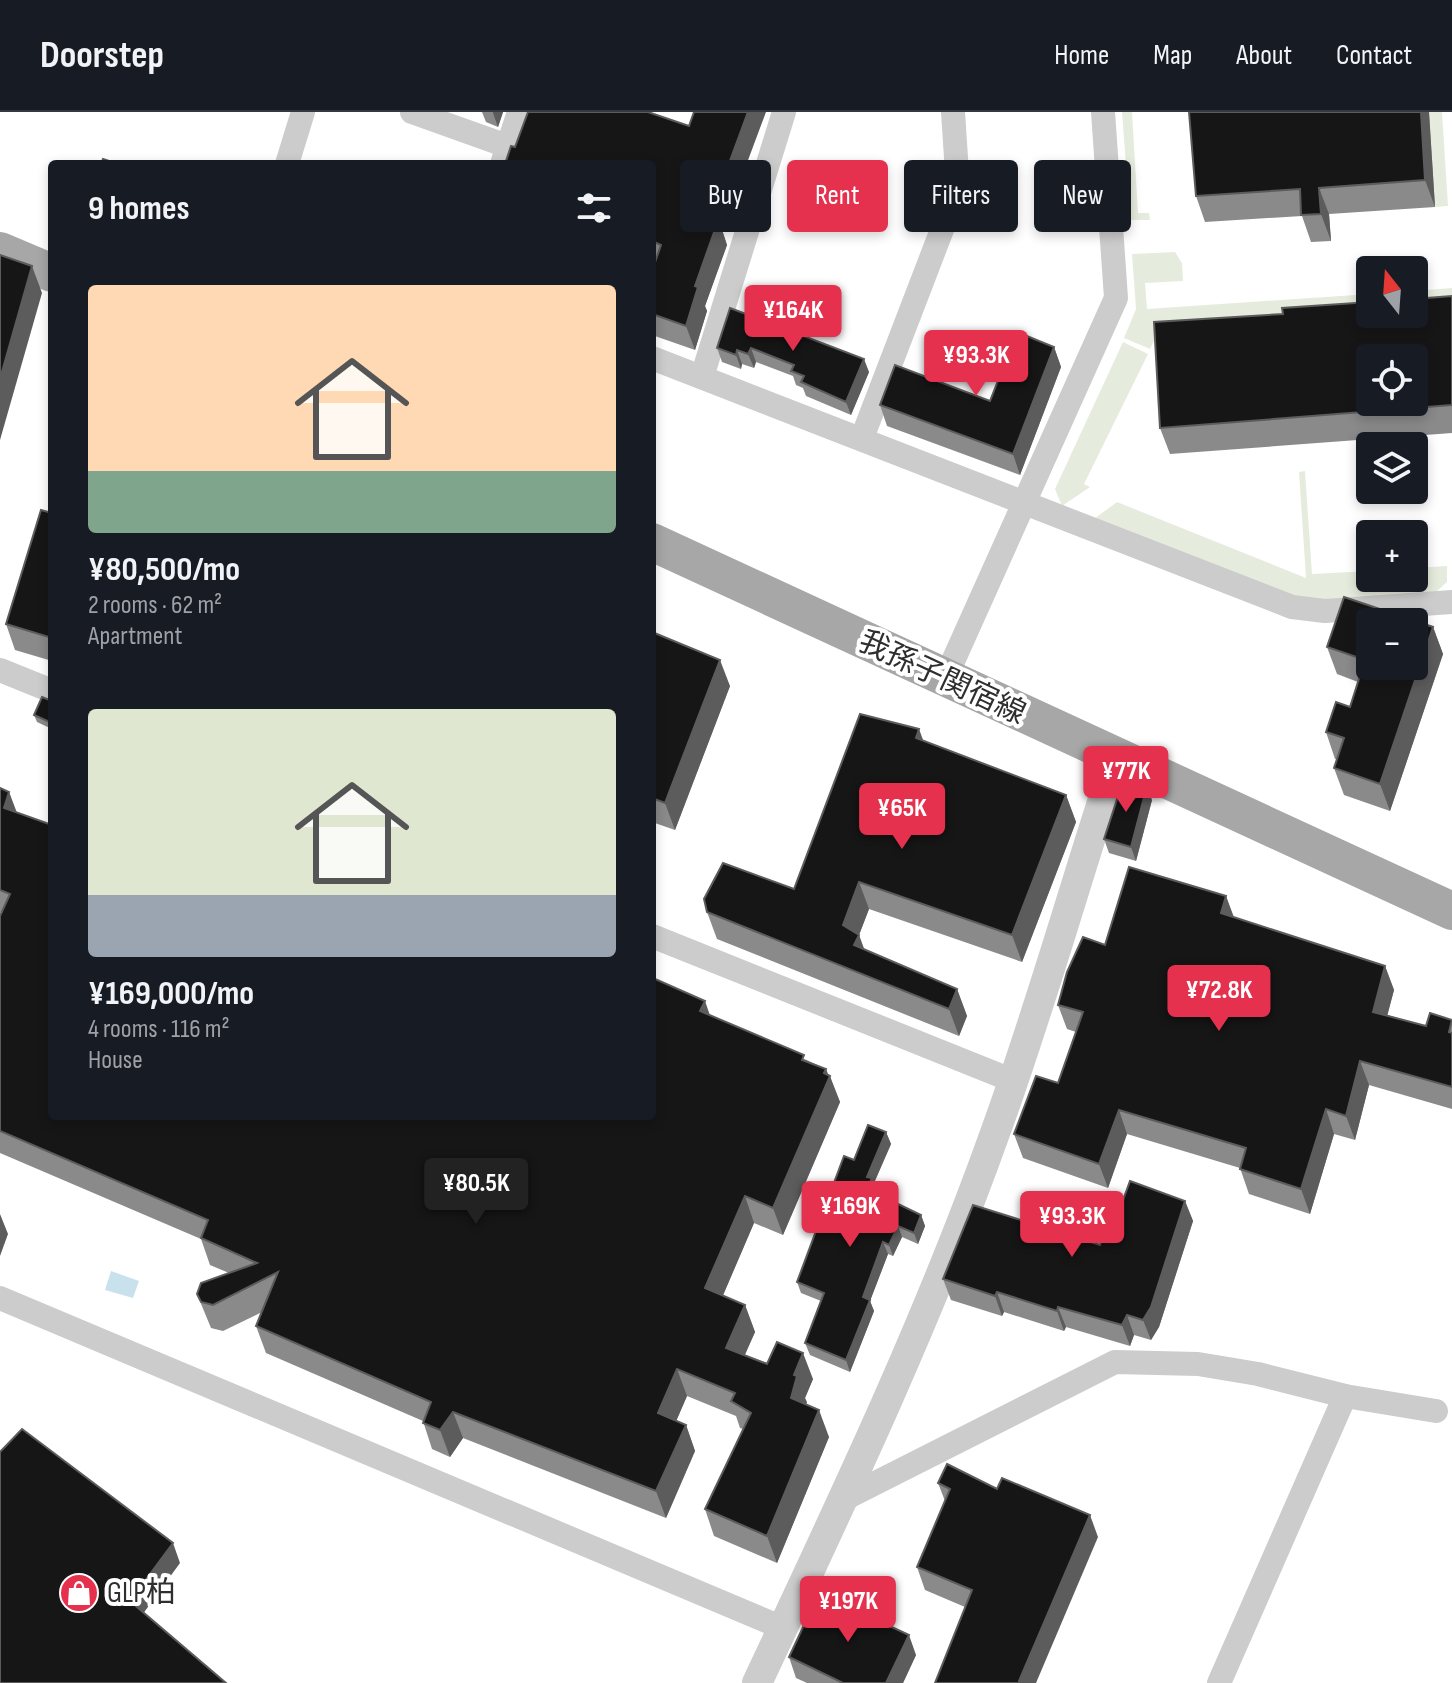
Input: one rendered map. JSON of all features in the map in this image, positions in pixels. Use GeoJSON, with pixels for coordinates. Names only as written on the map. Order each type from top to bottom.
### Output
{"type":"FeatureCollection","features":[{"type":"Feature","properties":{"kind":"main road"},"geometry":{"type":"LineString","coordinates":[[0,251],[48,271]]}},
{"type":"Feature","properties":{"kind":"main road","name":"我孫子関宿線"},"geometry":{"type":"LineString","coordinates":[[656,544],[1116,759],[1452,911]]}},
{"type":"Feature","properties":{"kind":"street"},"geometry":{"type":"LineString","coordinates":[[288,160],[303,112]]}},
{"type":"Feature","properties":{"kind":"street"},"geometry":{"type":"LineString","coordinates":[[412,112],[504,155],[519,112]]}},
{"type":"Feature","properties":{"kind":"street"},"geometry":{"type":"LineString","coordinates":[[702,377],[784,112]]}},
{"type":"Feature","properties":{"kind":"street"},"geometry":{"type":"LineString","coordinates":[[862,438],[958,188],[953,112]]}},
{"type":"Feature","properties":{"kind":"street"},"geometry":{"type":"LineString","coordinates":[[945,679],[1116,298],[1103,112]]}},
{"type":"Feature","properties":{"kind":"street"},"geometry":{"type":"LineString","coordinates":[[656,360],[1292,607],[1325,611],[1452,602]]}},
{"type":"Feature","properties":{"kind":"street"},"geometry":{"type":"LineString","coordinates":[[0,670],[48,689]]}},
{"type":"Feature","properties":{"kind":"street"},"geometry":{"type":"LineString","coordinates":[[757,1683],[913,1343],[1014,1081],[1116,759]]}},
{"type":"Feature","properties":{"kind":"street"},"geometry":{"type":"LineString","coordinates":[[656,938],[1014,1081]]}},
{"type":"Feature","properties":{"kind":"street"},"geometry":{"type":"LineString","coordinates":[[0,1298],[783,1628]]}},
{"type":"Feature","properties":{"kind":"street"},"geometry":{"type":"LineString","coordinates":[[840,1501],[1115,1362],[1198,1364],[1258,1374],[1345,1396],[1436,1411]]}},
{"type":"Feature","properties":{"kind":"street"},"geometry":{"type":"LineString","coordinates":[[1219,1683],[1345,1396]]}},
{"type":"Feature","properties":{"kind":"green space"},"geometry":{"type":"Polygon","coordinates":[[[1122,112],[1132,112],[1138,213],[1149,213],[1150,220],[1131,220],[1131,160],[1126,160],[1122,112]]]}},
{"type":"Feature","properties":{"kind":"green space"},"geometry":{"type":"Polygon","coordinates":[[[1429,112],[1442,112],[1448,206],[1435,207],[1429,112]]]}},
{"type":"Feature","properties":{"kind":"green space"},"geometry":{"type":"Polygon","coordinates":[[[1175,252],[1182,263],[1183,281],[1145,283],[1147,309],[1356,295],[1356,315],[1160,329],[1150,349],[1124,338],[1136,309],[1132,254],[1175,252]]]}},
{"type":"Feature","properties":{"kind":"green space"},"geometry":{"type":"Polygon","coordinates":[[[1452,288],[1452,310],[1428,312],[1428,290],[1452,288]]]}},
{"type":"Feature","properties":{"kind":"green space"},"geometry":{"type":"Polygon","coordinates":[[[1123,342],[1148,354],[1084,484],[1090,487],[1062,506],[1055,489],[1123,342]]]}},
{"type":"Feature","properties":{"kind":"green space"},"geometry":{"type":"Polygon","coordinates":[[[1305,471],[1312,574],[1356,572],[1356,592],[1428,592],[1428,567],[1447,566],[1447,582],[1436,592],[1317,600],[1299,597],[1094,519],[1117,502],[1306,578],[1299,472],[1305,471]]]}},
{"type":"Feature","properties":{"kind":"water"},"geometry":{"type":"Polygon","coordinates":[[[111,1271],[139,1281],[133,1298],[105,1290],[111,1271]]]}},
{"type":"Feature","properties":{"kind":"building"},"geometry":{"type":"Polygon","coordinates":[[[528,112],[648,112],[689,126],[694,112],[748,112],[730,160],[680,160],[680,232],[714,232],[695,286],[698,287],[686,326],[656,315],[656,259],[661,245],[656,243],[656,160],[506,160],[511,146],[515,147],[528,112]]]}},
{"type":"Feature","properties":{"kind":"building"},"geometry":{"type":"Polygon","coordinates":[[[1189,112],[1421,112],[1425,180],[1319,188],[1321,214],[1301,215],[1300,189],[1196,196],[1189,112]]]}},
{"type":"Feature","properties":{"kind":"building"},"geometry":{"type":"Polygon","coordinates":[[[0,255],[32,266],[0,379],[0,255]]]}},
{"type":"Feature","properties":{"kind":"building"},"geometry":{"type":"Polygon","coordinates":[[[1452,296],[1452,405],[1428,407],[1428,344],[1356,344],[1356,413],[1160,428],[1154,322],[1283,314],[1282,308],[1356,303],[1356,328],[1428,328],[1428,298],[1452,296]]]}},
{"type":"Feature","properties":{"kind":"building"},"geometry":{"type":"Polygon","coordinates":[[[730,308],[864,359],[846,402],[801,382],[804,376],[791,371],[794,365],[751,348],[748,354],[737,350],[736,355],[717,348],[730,308]]]}},
{"type":"Feature","properties":{"kind":"building"},"geometry":{"type":"Polygon","coordinates":[[[1017,332],[1054,347],[1013,454],[880,405],[895,365],[990,401],[1017,332]]]}},
{"type":"Feature","properties":{"kind":"building"},"geometry":{"type":"Polygon","coordinates":[[[41,510],[48,512],[48,637],[6,624],[41,510]]]}},
{"type":"Feature","properties":{"kind":"building"},"geometry":{"type":"Polygon","coordinates":[[[1344,597],[1377,608],[1356,608],[1356,657],[1327,647],[1344,597]]]}},
{"type":"Feature","properties":{"kind":"building"},"geometry":{"type":"Polygon","coordinates":[[[1428,625],[1433,627],[1428,642],[1428,625]]]}},
{"type":"Feature","properties":{"kind":"building"},"geometry":{"type":"Polygon","coordinates":[[[656,634],[720,660],[665,803],[656,800],[656,634]]]}},
{"type":"Feature","properties":{"kind":"building"},"geometry":{"type":"Polygon","coordinates":[[[1359,680],[1415,680],[1380,784],[1334,768],[1344,738],[1326,732],[1336,702],[1350,707],[1359,680]]]}},
{"type":"Feature","properties":{"kind":"building"},"geometry":{"type":"Polygon","coordinates":[[[42,697],[48,699],[48,721],[34,715],[42,697]]]}},
{"type":"Feature","properties":{"kind":"building"},"geometry":{"type":"Polygon","coordinates":[[[860,714],[919,729],[916,738],[1066,795],[1012,935],[859,882],[843,925],[859,935],[854,945],[957,989],[949,1009],[707,912],[704,899],[723,863],[794,889],[860,714]]]}},
{"type":"Feature","properties":{"kind":"building"},"geometry":{"type":"Polygon","coordinates":[[[1123,781],[1147,786],[1131,847],[1104,839],[1123,781]]]}},
{"type":"Feature","properties":{"kind":"building"},"geometry":{"type":"Polygon","coordinates":[[[0,788],[9,792],[4,808],[48,824],[48,1120],[656,1120],[656,979],[705,1001],[700,1011],[804,1055],[802,1060],[826,1069],[824,1073],[830,1076],[773,1208],[745,1196],[705,1288],[745,1305],[726,1348],[767,1364],[777,1342],[803,1353],[794,1375],[797,1376],[791,1398],[819,1410],[767,1536],[705,1509],[751,1413],[731,1401],[735,1393],[677,1369],[658,1413],[686,1425],[656,1491],[453,1412],[440,1430],[423,1423],[431,1402],[256,1326],[278,1272],[213,1305],[201,1302],[197,1294],[201,1283],[257,1263],[201,1238],[208,1220],[0,1131],[0,916],[10,894],[0,890],[0,788]]]}},
{"type":"Feature","properties":{"kind":"building"},"geometry":{"type":"Polygon","coordinates":[[[1129,867],[1226,896],[1221,913],[1385,966],[1373,1012],[1426,1026],[1430,1013],[1452,1020],[1449,1032],[1452,1033],[1452,1087],[1360,1061],[1346,1116],[1326,1109],[1301,1189],[1240,1169],[1246,1148],[1119,1110],[1099,1164],[1014,1134],[1036,1076],[1058,1083],[1083,1012],[1058,1005],[1067,972],[1083,937],[1105,945],[1129,867]]]}},
{"type":"Feature","properties":{"kind":"building"},"geometry":{"type":"Polygon","coordinates":[[[868,1125],[886,1132],[867,1177],[872,1178],[867,1189],[921,1215],[914,1233],[898,1226],[889,1245],[883,1242],[863,1297],[870,1300],[846,1360],[805,1343],[824,1293],[797,1282],[844,1156],[854,1160],[868,1125]]]}},
{"type":"Feature","properties":{"kind":"building"},"geometry":{"type":"Polygon","coordinates":[[[1130,1181],[1185,1201],[1151,1307],[1143,1320],[1127,1315],[1122,1325],[1058,1307],[1057,1311],[997,1292],[995,1296],[943,1279],[973,1205],[1100,1245],[1102,1239],[1108,1241],[1130,1181]]]}},
{"type":"Feature","properties":{"kind":"building","name":"GLP柏"},"geometry":{"type":"Polygon","coordinates":[[[22,1429],[173,1543],[130,1601],[226,1683],[0,1683],[0,1452],[22,1429]]]}},
{"type":"Feature","properties":{"kind":"building"},"geometry":{"type":"Polygon","coordinates":[[[947,1464],[997,1489],[1002,1478],[1090,1515],[1019,1681],[1023,1683],[935,1683],[972,1590],[917,1567],[950,1489],[938,1483],[947,1464]]]}},
{"type":"Feature","properties":{"kind":"building"},"geometry":{"type":"Polygon","coordinates":[[[819,1593],[909,1635],[886,1683],[843,1683],[789,1657],[819,1593]]]}},
{"type":"Feature","properties":{"kind":"place","name":"GLP柏"},"geometry":{"type":"Point","coordinates":[79,1593]}}]}
